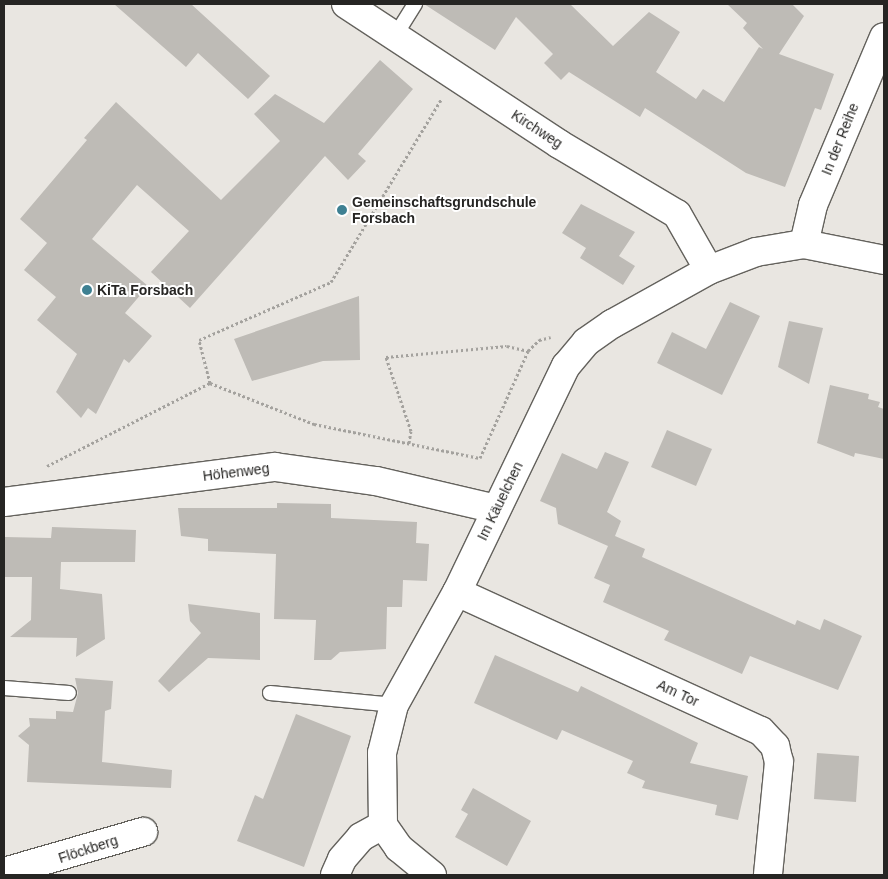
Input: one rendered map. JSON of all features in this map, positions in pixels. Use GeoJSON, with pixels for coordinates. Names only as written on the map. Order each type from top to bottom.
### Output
{"type":"FeatureCollection","features":[{"type":"Feature","properties":{"kind":"street","name":"Kirchweg"},"geometry":{"type":"LineString","coordinates":[[346,4],[455,76],[677,214],[709,270]]}},
{"type":"Feature","properties":{"kind":"street","name":"In der Reihe"},"geometry":{"type":"LineString","coordinates":[[804,244],[813,204],[884,37]]}},
{"type":"Feature","properties":{"kind":"street"},"geometry":{"type":"LineString","coordinates":[[804,244],[884,260]]}},
{"type":"Feature","properties":{"kind":"street","name":"Im Käuelchen"},"geometry":{"type":"LineString","coordinates":[[383,825],[382,753],[394,704],[457,592],[566,366],[586,342],[709,270],[756,252],[804,244]]}},
{"type":"Feature","properties":{"kind":"street","name":"Höhenweg"},"geometry":{"type":"LineString","coordinates":[[4,502],[275,467],[376,480],[496,508]]}},
{"type":"Feature","properties":{"kind":"street","name":"Am Tor"},"geometry":{"type":"LineString","coordinates":[[457,592],[761,731],[775,746],[778,762],[768,875]]}},
{"type":"Feature","properties":{"kind":"street"},"geometry":{"type":"LineString","coordinates":[[335,875],[342,859],[361,837],[383,825],[400,848],[432,875]]}},
{"type":"Feature","properties":{"kind":"street","name":"Flöckberg"},"geometry":{"type":"LineString","coordinates":[[4,872],[143,832]]}},
{"type":"Feature","properties":{"kind":"lane"},"geometry":{"type":"LineString","coordinates":[[395,36],[415,4]]}},
{"type":"Feature","properties":{"kind":"lane"},"geometry":{"type":"LineString","coordinates":[[4,688],[69,693]]}},
{"type":"Feature","properties":{"kind":"lane"},"geometry":{"type":"LineString","coordinates":[[270,693],[394,704]]}},
{"type":"Feature","properties":{"kind":"path"},"geometry":{"type":"LineString","coordinates":[[210,383],[199,340],[330,282],[455,76]]}},
{"type":"Feature","properties":{"kind":"path"},"geometry":{"type":"LineString","coordinates":[[42,468],[210,383],[314,424],[480,458],[528,351],[539,340],[557,336],[571,334],[586,342]]}},
{"type":"Feature","properties":{"kind":"path"},"geometry":{"type":"LineString","coordinates":[[409,443],[411,431],[386,357],[508,346],[528,351]]}},
{"type":"Feature","properties":{"kind":"building"},"geometry":{"type":"Polygon","coordinates":[[[114,4],[191,4],[270,76],[248,99],[198,53],[186,67],[114,4]]]}},
{"type":"Feature","properties":{"kind":"building"},"geometry":{"type":"Polygon","coordinates":[[[424,4],[570,4],[613,46],[649,12],[680,32],[656,72],[696,99],[703,89],[724,102],[759,47],[763,49],[743,28],[747,23],[727,4],[792,4],[804,16],[779,54],[834,74],[821,110],[815,108],[785,187],[746,173],[645,108],[640,117],[569,72],[561,80],[544,63],[553,54],[516,17],[495,50],[424,4]]]}},
{"type":"Feature","properties":{"kind":"building"},"geometry":{"type":"Polygon","coordinates":[[[380,60],[413,89],[358,154],[366,161],[348,180],[325,156],[190,308],[151,272],[189,231],[137,185],[92,239],[148,286],[125,313],[152,336],[129,363],[124,359],[96,414],[88,408],[81,418],[56,392],[77,354],[37,320],[56,297],[24,270],[47,243],[20,219],[87,140],[84,138],[116,102],[221,200],[280,141],[254,114],[275,94],[324,123],[380,60]]]}},
{"type":"Feature","properties":{"kind":"building"},"geometry":{"type":"Polygon","coordinates":[[[581,204],[635,232],[619,256],[635,266],[623,285],[580,258],[586,248],[562,233],[581,204]]]}},
{"type":"Feature","properties":{"kind":"building"},"geometry":{"type":"Polygon","coordinates":[[[359,296],[360,360],[323,361],[252,381],[234,339],[359,296]]]}},
{"type":"Feature","properties":{"kind":"building"},"geometry":{"type":"Polygon","coordinates":[[[730,302],[760,316],[722,395],[657,363],[672,332],[706,349],[730,302]]]}},
{"type":"Feature","properties":{"kind":"building"},"geometry":{"type":"Polygon","coordinates":[[[789,321],[823,328],[809,384],[778,367],[789,321]]]}},
{"type":"Feature","properties":{"kind":"building"},"geometry":{"type":"Polygon","coordinates":[[[830,385],[869,394],[868,399],[880,402],[878,407],[884,409],[884,459],[855,453],[854,457],[817,443],[830,385]]]}},
{"type":"Feature","properties":{"kind":"building"},"geometry":{"type":"Polygon","coordinates":[[[667,430],[712,449],[696,486],[651,467],[667,430]]]}},
{"type":"Feature","properties":{"kind":"building"},"geometry":{"type":"Polygon","coordinates":[[[605,452],[629,462],[607,512],[621,521],[615,536],[645,549],[642,557],[795,625],[797,620],[820,630],[824,619],[862,636],[838,690],[750,656],[742,674],[664,640],[669,631],[603,602],[610,585],[594,578],[608,546],[558,524],[556,508],[540,501],[562,453],[597,469],[605,452]]]}},
{"type":"Feature","properties":{"kind":"building"},"geometry":{"type":"Polygon","coordinates":[[[277,503],[331,504],[331,518],[417,522],[416,543],[429,544],[427,581],[403,580],[402,607],[387,607],[386,649],[340,652],[331,660],[314,660],[316,620],[274,619],[276,554],[208,551],[208,539],[181,536],[178,508],[277,508],[277,503]]]}},
{"type":"Feature","properties":{"kind":"building"},"geometry":{"type":"Polygon","coordinates":[[[52,527],[136,530],[135,562],[61,562],[60,589],[102,594],[105,639],[76,657],[77,638],[10,637],[31,620],[32,577],[5,577],[5,537],[51,538],[52,527]]]}},
{"type":"Feature","properties":{"kind":"building"},"geometry":{"type":"Polygon","coordinates":[[[188,604],[260,613],[260,660],[208,658],[169,692],[158,681],[201,633],[190,621],[188,604]]]}},
{"type":"Feature","properties":{"kind":"building"},"geometry":{"type":"Polygon","coordinates":[[[495,655],[578,692],[581,686],[698,743],[690,763],[748,776],[738,820],[715,815],[717,805],[642,788],[645,781],[627,773],[633,761],[562,730],[557,740],[474,703],[495,655]]]}},
{"type":"Feature","properties":{"kind":"building"},"geometry":{"type":"Polygon","coordinates":[[[75,678],[113,681],[111,709],[105,711],[102,762],[172,770],[171,788],[27,782],[29,745],[18,736],[30,726],[29,718],[56,719],[56,711],[73,712],[78,693],[75,678]]]}},
{"type":"Feature","properties":{"kind":"building"},"geometry":{"type":"Polygon","coordinates":[[[296,714],[351,736],[304,867],[237,841],[255,795],[263,799],[296,714]]]}},
{"type":"Feature","properties":{"kind":"building"},"geometry":{"type":"Polygon","coordinates":[[[817,753],[859,756],[856,802],[814,799],[817,753]]]}},
{"type":"Feature","properties":{"kind":"building"},"geometry":{"type":"Polygon","coordinates":[[[473,788],[531,821],[507,866],[455,837],[468,814],[461,810],[473,788]]]}},
{"type":"Feature","properties":{"kind":"place","name":"Gemeinschaftsgrundschule Forsbach"},"geometry":{"type":"Point","coordinates":[342,210]}},
{"type":"Feature","properties":{"kind":"place","name":"KiTa Forsbach"},"geometry":{"type":"Point","coordinates":[87,290]}}]}
